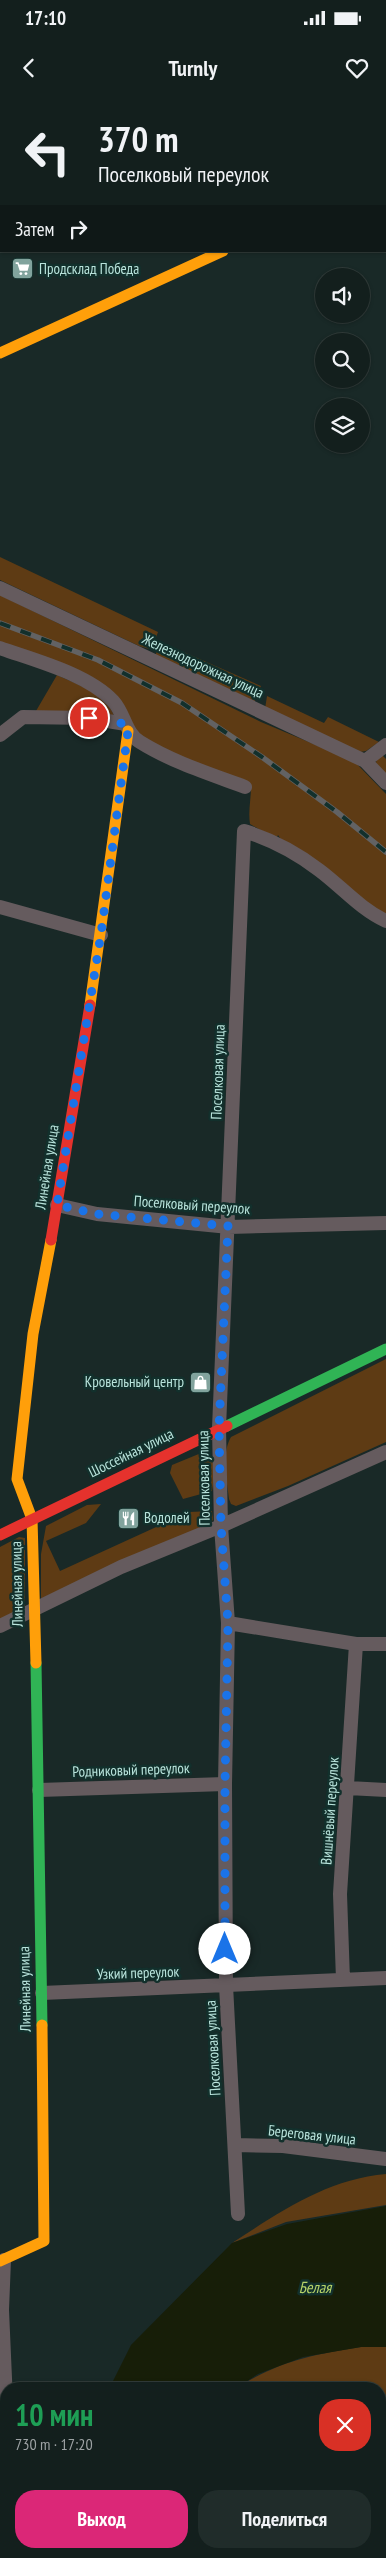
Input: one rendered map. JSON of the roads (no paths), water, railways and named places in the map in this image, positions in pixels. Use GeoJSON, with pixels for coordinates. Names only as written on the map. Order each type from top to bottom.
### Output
{"type":"FeatureCollection","features":[{"type":"Feature","properties":{"kind":"street"},"geometry":{"type":"LineString","coordinates":[[0,353],[221,252]]}},
{"type":"Feature","properties":{"kind":"street","name":"Железнодорожная улица"},"geometry":{"type":"LineString","coordinates":[[0,588],[365,761],[386,783]]}},
{"type":"Feature","properties":{"kind":"street"},"geometry":{"type":"LineString","coordinates":[[0,648],[84,680],[114,702],[127,728],[138,741],[155,750],[245,787]]}},
{"type":"Feature","properties":{"kind":"street"},"geometry":{"type":"LineString","coordinates":[[0,735],[24,718],[89,718],[127,728]]}},
{"type":"Feature","properties":{"kind":"street","name":"Линейная улица"},"geometry":{"type":"LineString","coordinates":[[5,2382],[2,2261],[44,2241],[39,1790],[32,1519],[17,1479],[33,1334],[57,1205],[101,934],[127,728]]}},
{"type":"Feature","properties":{"kind":"street"},"geometry":{"type":"LineString","coordinates":[[365,761],[386,745]]}},
{"type":"Feature","properties":{"kind":"street","name":"Поселковая улица"},"geometry":{"type":"LineString","coordinates":[[238,2214],[226,1985],[225,1784],[228,1623],[221,1526],[219,1428],[244,831],[280,847],[318,869],[368,912],[386,921]]}},
{"type":"Feature","properties":{"kind":"street"},"geometry":{"type":"LineString","coordinates":[[0,907],[101,934]]}},
{"type":"Feature","properties":{"kind":"street","name":"Поселковый переулок"},"geometry":{"type":"LineString","coordinates":[[57,1205],[97,1214],[228,1226],[386,1223]]}},
{"type":"Feature","properties":{"kind":"street","name":"Шоссейная улица"},"geometry":{"type":"LineString","coordinates":[[0,1535],[386,1349]]}},
{"type":"Feature","properties":{"kind":"street"},"geometry":{"type":"LineString","coordinates":[[0,1626],[122,1567],[221,1526],[386,1452]]}},
{"type":"Feature","properties":{"kind":"street"},"geometry":{"type":"LineString","coordinates":[[228,1623],[356,1644],[386,1644]]}},
{"type":"Feature","properties":{"kind":"street","name":"Вишнёвый переулок"},"geometry":{"type":"LineString","coordinates":[[343,1980],[340,1894],[356,1644]]}},
{"type":"Feature","properties":{"kind":"street","name":"Родниковый переулок"},"geometry":{"type":"LineString","coordinates":[[39,1790],[225,1784]]}},
{"type":"Feature","properties":{"kind":"street"},"geometry":{"type":"LineString","coordinates":[[348,1788],[386,1790]]}},
{"type":"Feature","properties":{"kind":"street","name":"Узкий переулок"},"geometry":{"type":"LineString","coordinates":[[42,1993],[386,1978]]}},
{"type":"Feature","properties":{"kind":"street","name":"Береговая улица"},"geometry":{"type":"LineString","coordinates":[[235,2145],[283,2146],[386,2159]]}},
{"type":"Feature","properties":{"kind":"water","name":"Белая"},"geometry":{"type":"Polygon","coordinates":[[[386,2206],[386,2347],[361,2347],[303,2357],[258,2374],[246,2382],[112,2382],[131,2345],[232,2243],[287,2224],[386,2206]]]}},
{"type":"Feature","properties":{"kind":"railway"},"geometry":{"type":"LineString","coordinates":[[0,623],[98,660],[182,703],[262,757],[337,812],[386,852]]}},
{"type":"Feature","properties":{"kind":"place","name":"Продсклад Победа"},"geometry":{"type":"Point","coordinates":[23,269]}},
{"type":"Feature","properties":{"kind":"place","name":"Кровельный центр"},"geometry":{"type":"Point","coordinates":[200,1382]}},
{"type":"Feature","properties":{"kind":"place","name":"Водолей"},"geometry":{"type":"Point","coordinates":[128,1518]}}]}
